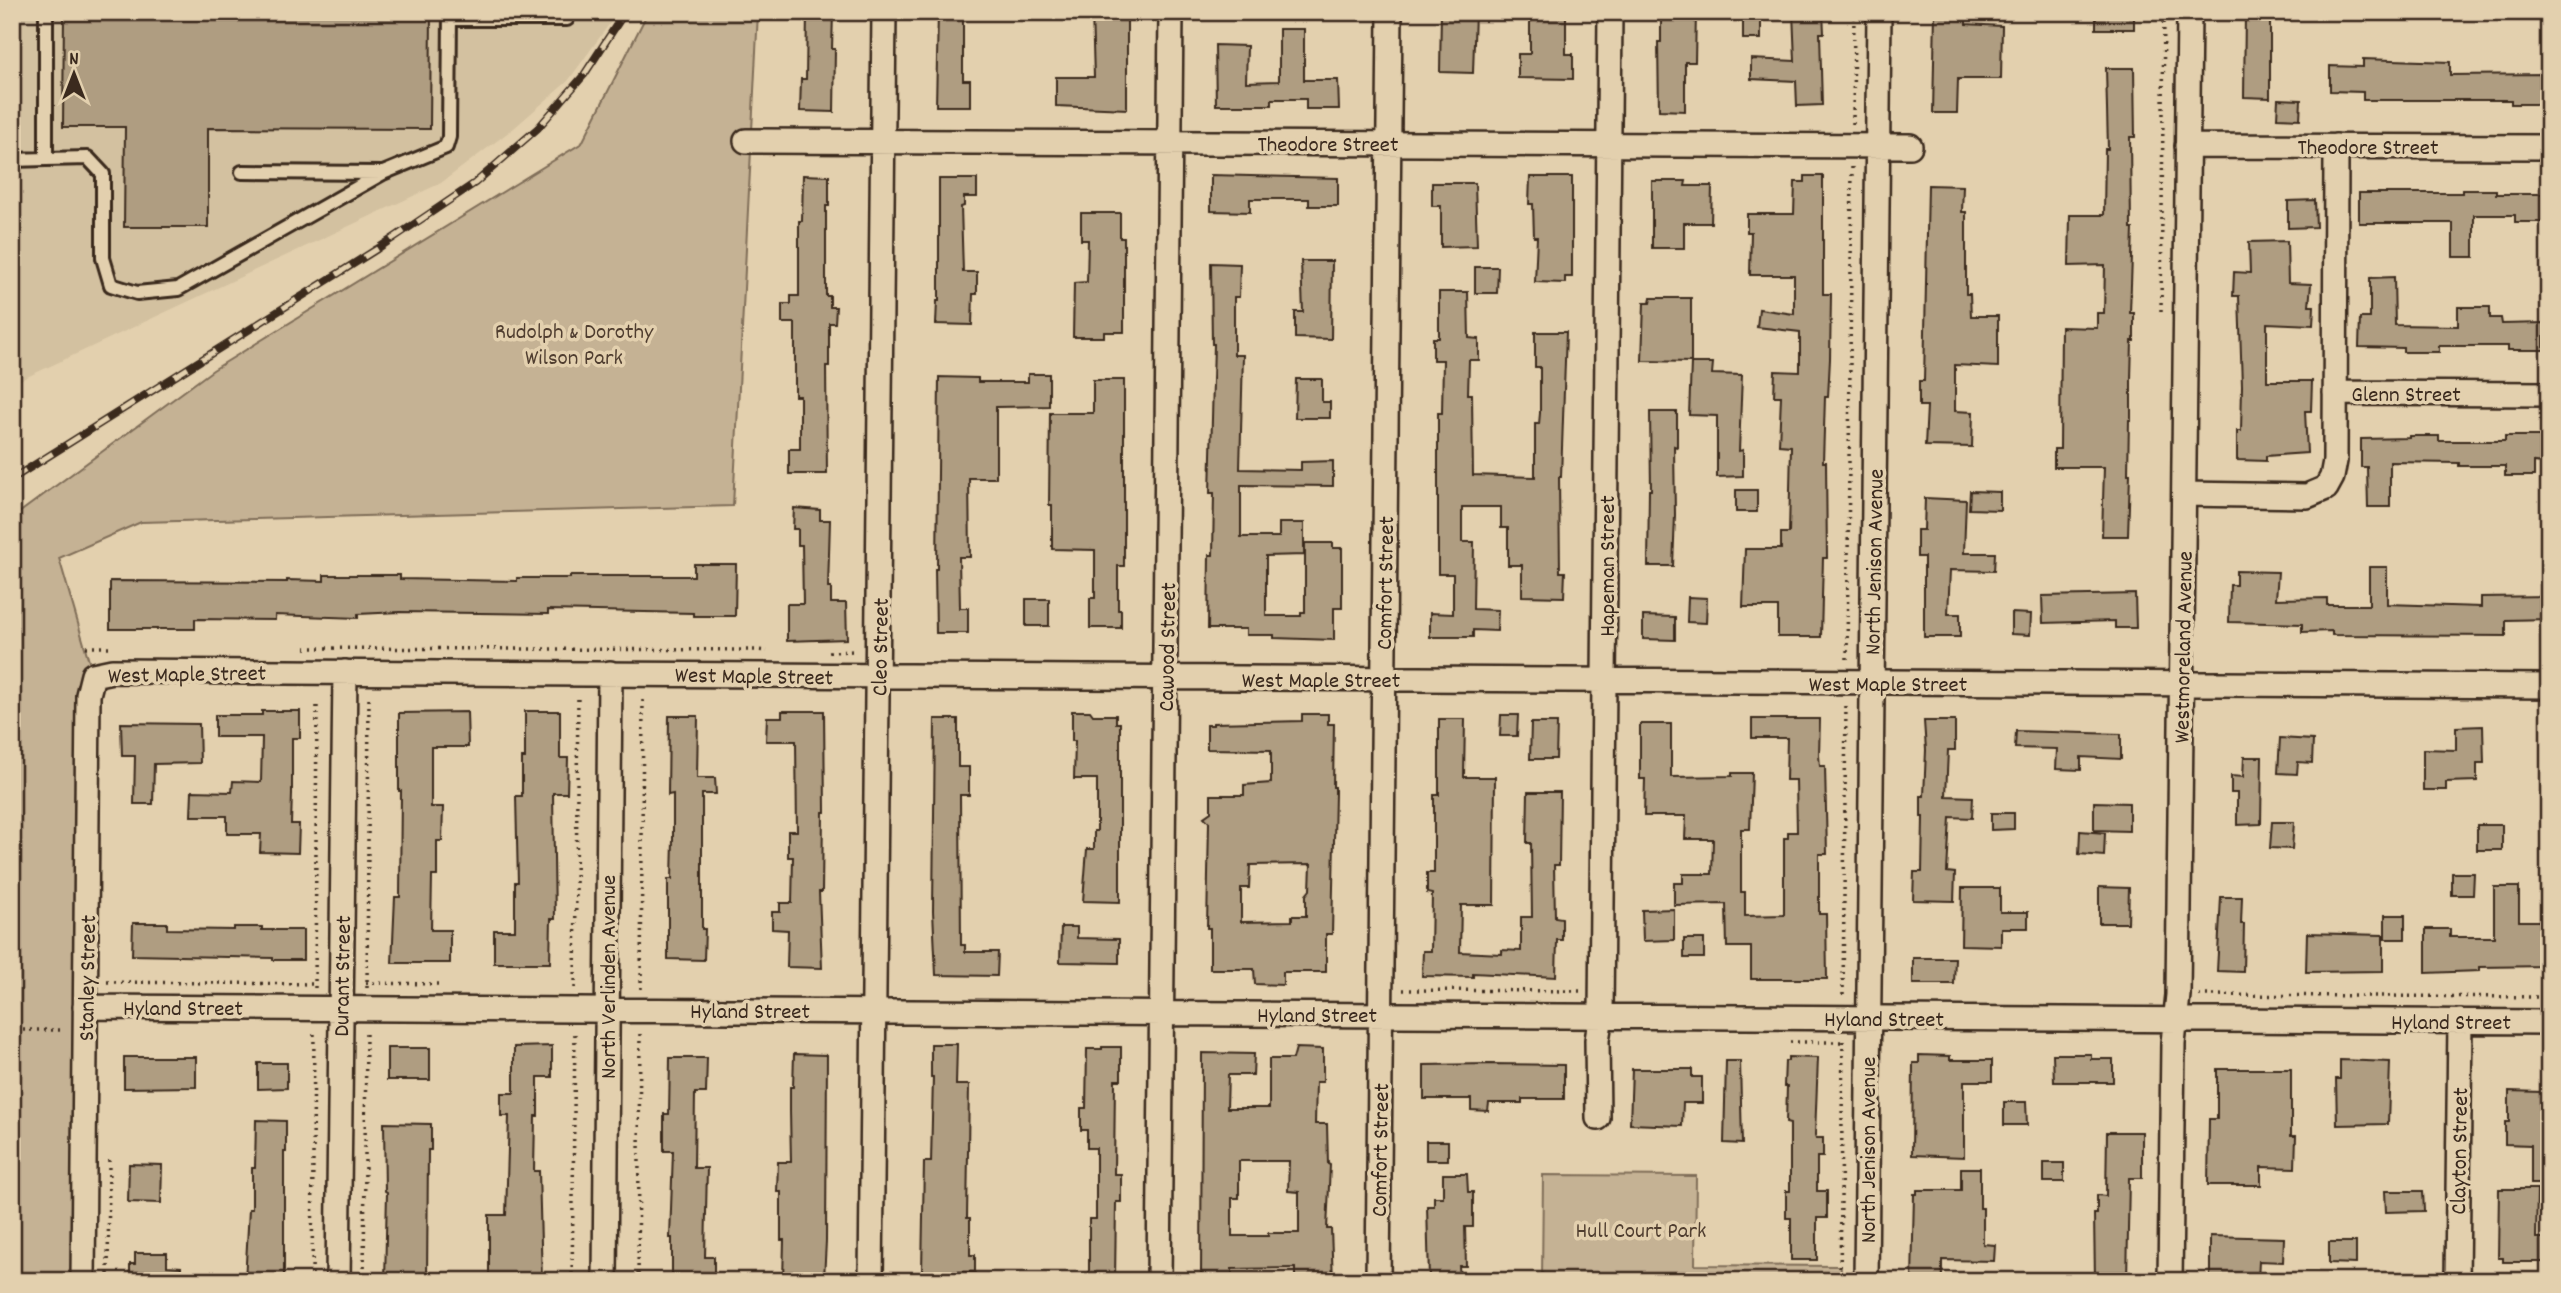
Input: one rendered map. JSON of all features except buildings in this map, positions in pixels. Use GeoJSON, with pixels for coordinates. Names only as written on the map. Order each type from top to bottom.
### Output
{"type":"FeatureCollection","features":[{"type":"Feature","properties":{"kind":"street","name":"Cleo Street"},"geometry":{"type":"LineString","coordinates":[[871,1281],[884,12]]}},
{"type":"Feature","properties":{"kind":"street","name":"Cawood Street"},"geometry":{"type":"LineString","coordinates":[[1159,1281],[1171,12]]}},
{"type":"Feature","properties":{"kind":"street","name":"Comfort Street"},"geometry":{"type":"LineString","coordinates":[[1378,1281],[1390,12]]}},
{"type":"Feature","properties":{"kind":"street","name":"Hapeman Street"},"geometry":{"type":"LineString","coordinates":[[1598,1118],[1597,1040],[1601,1016],[1605,681],[1610,12]]}},
{"type":"Feature","properties":{"kind":"street","name":"North Jenison Avenue"},"geometry":{"type":"LineString","coordinates":[[1866,1281],[1879,12]]}},
{"type":"Feature","properties":{"kind":"street","name":"Westmoreland Avenue"},"geometry":{"type":"LineString","coordinates":[[2171,1281],[2175,1019],[2178,995],[2189,12]]}},
{"type":"Feature","properties":{"kind":"street","name":"Theodore Street"},"geometry":{"type":"LineString","coordinates":[[746,141],[1910,146]]}},
{"type":"Feature","properties":{"kind":"street","name":"Theodore Street"},"geometry":{"type":"LineString","coordinates":[[2187,146],[2549,147]]}},
{"type":"Feature","properties":{"kind":"street"},"geometry":{"type":"LineString","coordinates":[[2335,393],[2336,146]]}},
{"type":"Feature","properties":{"kind":"street","name":"Glenn Street"},"geometry":{"type":"LineString","coordinates":[[2184,494],[2307,496],[2326,488],[2332,477],[2335,461],[2335,393],[2549,394]]}},
{"type":"Feature","properties":{"kind":"street","name":"West Maple Street"},"geometry":{"type":"LineString","coordinates":[[93,675],[112,671],[610,673],[2549,687]]}},
{"type":"Feature","properties":{"kind":"street","name":"Durant Street"},"geometry":{"type":"LineString","coordinates":[[338,1281],[341,984],[354,672]]}},
{"type":"Feature","properties":{"kind":"street","name":"North Verlinden Avenue"},"geometry":{"type":"LineString","coordinates":[[605,1281],[610,673]]}},
{"type":"Feature","properties":{"kind":"street","name":"Stanley Street"},"geometry":{"type":"LineString","coordinates":[[83,1281],[88,695],[93,675]]}},
{"type":"Feature","properties":{"kind":"street","name":"Hyland Street"},"geometry":{"type":"LineString","coordinates":[[85,1006],[2549,1022]]}},
{"type":"Feature","properties":{"kind":"street","name":"Clayton Street"},"geometry":{"type":"LineString","coordinates":[[2457,1281],[2460,1021]]}},
{"type":"Feature","properties":{"kind":"lane"},"geometry":{"type":"LineString","coordinates":[[46,12],[46,159]]}},
{"type":"Feature","properties":{"kind":"lane"},"geometry":{"type":"LineString","coordinates":[[12,160],[88,158],[103,174],[103,258],[111,285],[137,293],[178,289],[383,173],[446,147],[450,137],[450,16],[567,19]]}},
{"type":"Feature","properties":{"kind":"lane"},"geometry":{"type":"LineString","coordinates":[[242,172],[383,173]]}},
{"type":"Feature","properties":{"kind":"path"},"geometry":{"type":"LineString","coordinates":[[1840,1281],[1854,12]]}},
{"type":"Feature","properties":{"kind":"path"},"geometry":{"type":"LineString","coordinates":[[354,648],[354,672],[369,688],[364,1281]]}},
{"type":"Feature","properties":{"kind":"path"},"geometry":{"type":"LineString","coordinates":[[86,982],[438,984]]}},
{"type":"Feature","properties":{"kind":"path"},"geometry":{"type":"LineString","coordinates":[[1403,990],[1601,991]]}},
{"type":"Feature","properties":{"kind":"path"},"geometry":{"type":"LineString","coordinates":[[2178,995],[2549,998]]}},
{"type":"Feature","properties":{"kind":"path"},"geometry":{"type":"LineString","coordinates":[[107,1281],[109,1158]]}},
{"type":"Feature","properties":{"kind":"shaded area"},"geometry":{"type":"Polygon","coordinates":[[[12,12],[618,12],[568,81],[514,128],[441,183],[12,384],[12,12]]]}},
{"type":"Feature","properties":{"kind":"green space","name":"Rudolph & Dorothy Wilson Park"},"geometry":{"type":"Polygon","coordinates":[[[648,12],[758,12],[733,506],[141,522],[59,558],[93,675],[87,1281],[12,1281],[12,518],[213,370],[582,143],[648,12]]]}},
{"type":"Feature","properties":{"kind":"green space","name":"Hull Court Park"},"geometry":{"type":"Polygon","coordinates":[[[1543,1175],[1696,1176],[1695,1265],[1841,1266],[1840,1281],[1542,1281],[1543,1175]]]}},
{"type":"Feature","properties":{"kind":"railway"},"geometry":{"type":"LineString","coordinates":[[12,479],[377,249],[475,183],[538,128],[584,75],[625,12]]}}]}
